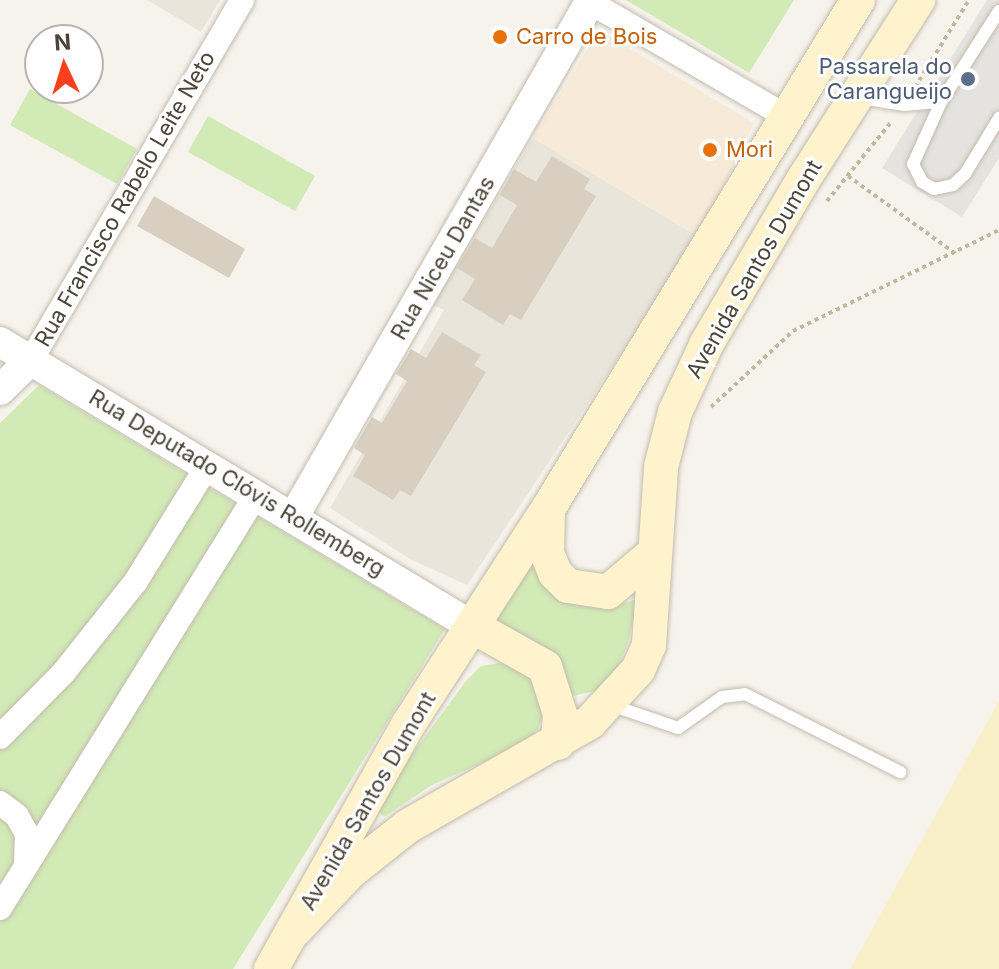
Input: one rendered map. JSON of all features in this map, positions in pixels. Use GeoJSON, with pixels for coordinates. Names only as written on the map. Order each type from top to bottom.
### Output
{"type":"FeatureCollection","features":[{"type":"Feature","properties":{"kind":"main road","name":"Avenida Santos Dumont"},"geometry":{"type":"LineString","coordinates":[[295,930],[408,725],[548,509],[858,0]]}},
{"type":"Feature","properties":{"kind":"main road","name":"Avenida Santos Dumont"},"geometry":{"type":"LineString","coordinates":[[295,930],[350,872],[408,826],[558,743],[608,703],[638,670],[649,645],[652,555],[661,467],[675,412],[715,329],[918,0]]}},
{"type":"Feature","properties":{"kind":"main road"},"geometry":{"type":"LineString","coordinates":[[548,509],[547,553],[555,573],[568,586],[608,592],[652,555]]}},
{"type":"Feature","properties":{"kind":"main road"},"geometry":{"type":"LineString","coordinates":[[472,626],[545,667],[560,714],[558,743]]}},
{"type":"Feature","properties":{"kind":"main road"},"geometry":{"type":"LineString","coordinates":[[271,969],[295,930]]}},
{"type":"Feature","properties":{"kind":"street","name":"Rua Francisco Rabelo Leite Neto"},"geometry":{"type":"LineString","coordinates":[[0,390],[31,360],[242,0]]}},
{"type":"Feature","properties":{"kind":"street"},"geometry":{"type":"LineString","coordinates":[[589,1],[785,116]]}},
{"type":"Feature","properties":{"kind":"street","name":"Rua Niceu Dantas"},"geometry":{"type":"LineString","coordinates":[[294,516],[589,1]]}},
{"type":"Feature","properties":{"kind":"street","name":"Rua Deputado Clóvis Rollemberg"},"geometry":{"type":"LineString","coordinates":[[0,342],[294,516],[472,626]]}},
{"type":"Feature","properties":{"kind":"street"},"geometry":{"type":"LineString","coordinates":[[0,737],[64,672],[136,581],[208,465]]}},
{"type":"Feature","properties":{"kind":"street"},"geometry":{"type":"LineString","coordinates":[[0,908],[257,494]]}},
{"type":"Feature","properties":{"kind":"street"},"geometry":{"type":"LineString","coordinates":[[0,803],[17,816],[27,834],[26,867]]}},
{"type":"Feature","properties":{"kind":"lane"},"geometry":{"type":"LineString","coordinates":[[999,11],[941,102],[913,164],[922,182],[934,189],[953,185],[965,174],[999,118]]}},
{"type":"Feature","properties":{"kind":"lane"},"geometry":{"type":"LineString","coordinates":[[858,98],[904,105],[941,102]]}},
{"type":"Feature","properties":{"kind":"lane"},"geometry":{"type":"LineString","coordinates":[[608,703],[678,728],[722,697],[745,694],[900,772]]}},
{"type":"Feature","properties":{"kind":"path"},"geometry":{"type":"LineString","coordinates":[[825,203],[904,105],[969,0]]}},
{"type":"Feature","properties":{"kind":"path"},"geometry":{"type":"LineString","coordinates":[[848,176],[957,254]]}},
{"type":"Feature","properties":{"kind":"path"},"geometry":{"type":"LineString","coordinates":[[707,411],[793,331],[957,254],[999,230]]}},
{"type":"Feature","properties":{"kind":"shaded area"},"geometry":{"type":"Polygon","coordinates":[[[147,0],[220,0],[201,32],[147,0]]]}},
{"type":"Feature","properties":{"kind":"shaded area","name":"Passarela do Carangueijo"},"geometry":{"type":"Polygon","coordinates":[[[987,0],[999,0],[999,158],[962,217],[882,168],[987,0]]]}},
{"type":"Feature","properties":{"kind":"shaded area"},"geometry":{"type":"Polygon","coordinates":[[[599,30],[754,123],[699,237],[533,138],[599,30]]]}},
{"type":"Feature","properties":{"kind":"shaded area"},"geometry":{"type":"Polygon","coordinates":[[[533,138],[699,237],[467,585],[410,559],[330,508],[444,310],[433,305],[533,138]]]}},
{"type":"Feature","properties":{"kind":"green space"},"geometry":{"type":"Polygon","coordinates":[[[626,0],[794,0],[749,73],[626,0]]]}},
{"type":"Feature","properties":{"kind":"green space"},"geometry":{"type":"Polygon","coordinates":[[[24,100],[24,104],[57,104],[137,149],[117,184],[10,125],[24,100]]]}},
{"type":"Feature","properties":{"kind":"green space"},"geometry":{"type":"Polygon","coordinates":[[[208,116],[315,176],[295,211],[188,152],[208,116]]]}},
{"type":"Feature","properties":{"kind":"green space"},"geometry":{"type":"Polygon","coordinates":[[[39,385],[445,629],[233,969],[0,969],[0,423],[39,385]]]}},
{"type":"Feature","properties":{"kind":"green space"},"geometry":{"type":"Polygon","coordinates":[[[534,552],[536,571],[550,591],[568,602],[607,608],[638,599],[628,643],[616,672],[599,690],[573,696],[552,653],[491,618],[534,552]]]}},
{"type":"Feature","properties":{"kind":"green space"},"geometry":{"type":"Polygon","coordinates":[[[499,663],[532,671],[545,708],[538,729],[520,746],[432,785],[384,817],[374,806],[466,681],[481,666],[499,663]]]}},
{"type":"Feature","properties":{"kind":"sand"},"geometry":{"type":"Polygon","coordinates":[[[999,701],[999,969],[850,969],[999,701]]]}},
{"type":"Feature","properties":{"kind":"building"},"geometry":{"type":"Polygon","coordinates":[[[552,156],[590,179],[584,189],[596,196],[521,320],[510,314],[503,325],[462,300],[475,279],[457,268],[475,238],[492,248],[517,205],[500,195],[514,169],[536,182],[552,156]]]}},
{"type":"Feature","properties":{"kind":"building"},"geometry":{"type":"Polygon","coordinates":[[[154,196],[245,249],[229,278],[137,226],[154,196]]]}},
{"type":"Feature","properties":{"kind":"building"},"geometry":{"type":"Polygon","coordinates":[[[442,332],[481,355],[474,365],[486,372],[411,496],[400,490],[393,500],[353,476],[365,455],[354,448],[372,417],[382,423],[407,381],[396,374],[411,349],[426,358],[442,332]]]}},
{"type":"Feature","properties":{"kind":"place","name":"Carro de Bois"},"geometry":{"type":"Point","coordinates":[500,37]}},
{"type":"Feature","properties":{"kind":"place","name":"Passarela do Carangueijo"},"geometry":{"type":"Point","coordinates":[968,79]}},
{"type":"Feature","properties":{"kind":"place","name":"Mori"},"geometry":{"type":"Point","coordinates":[710,150]}}]}
